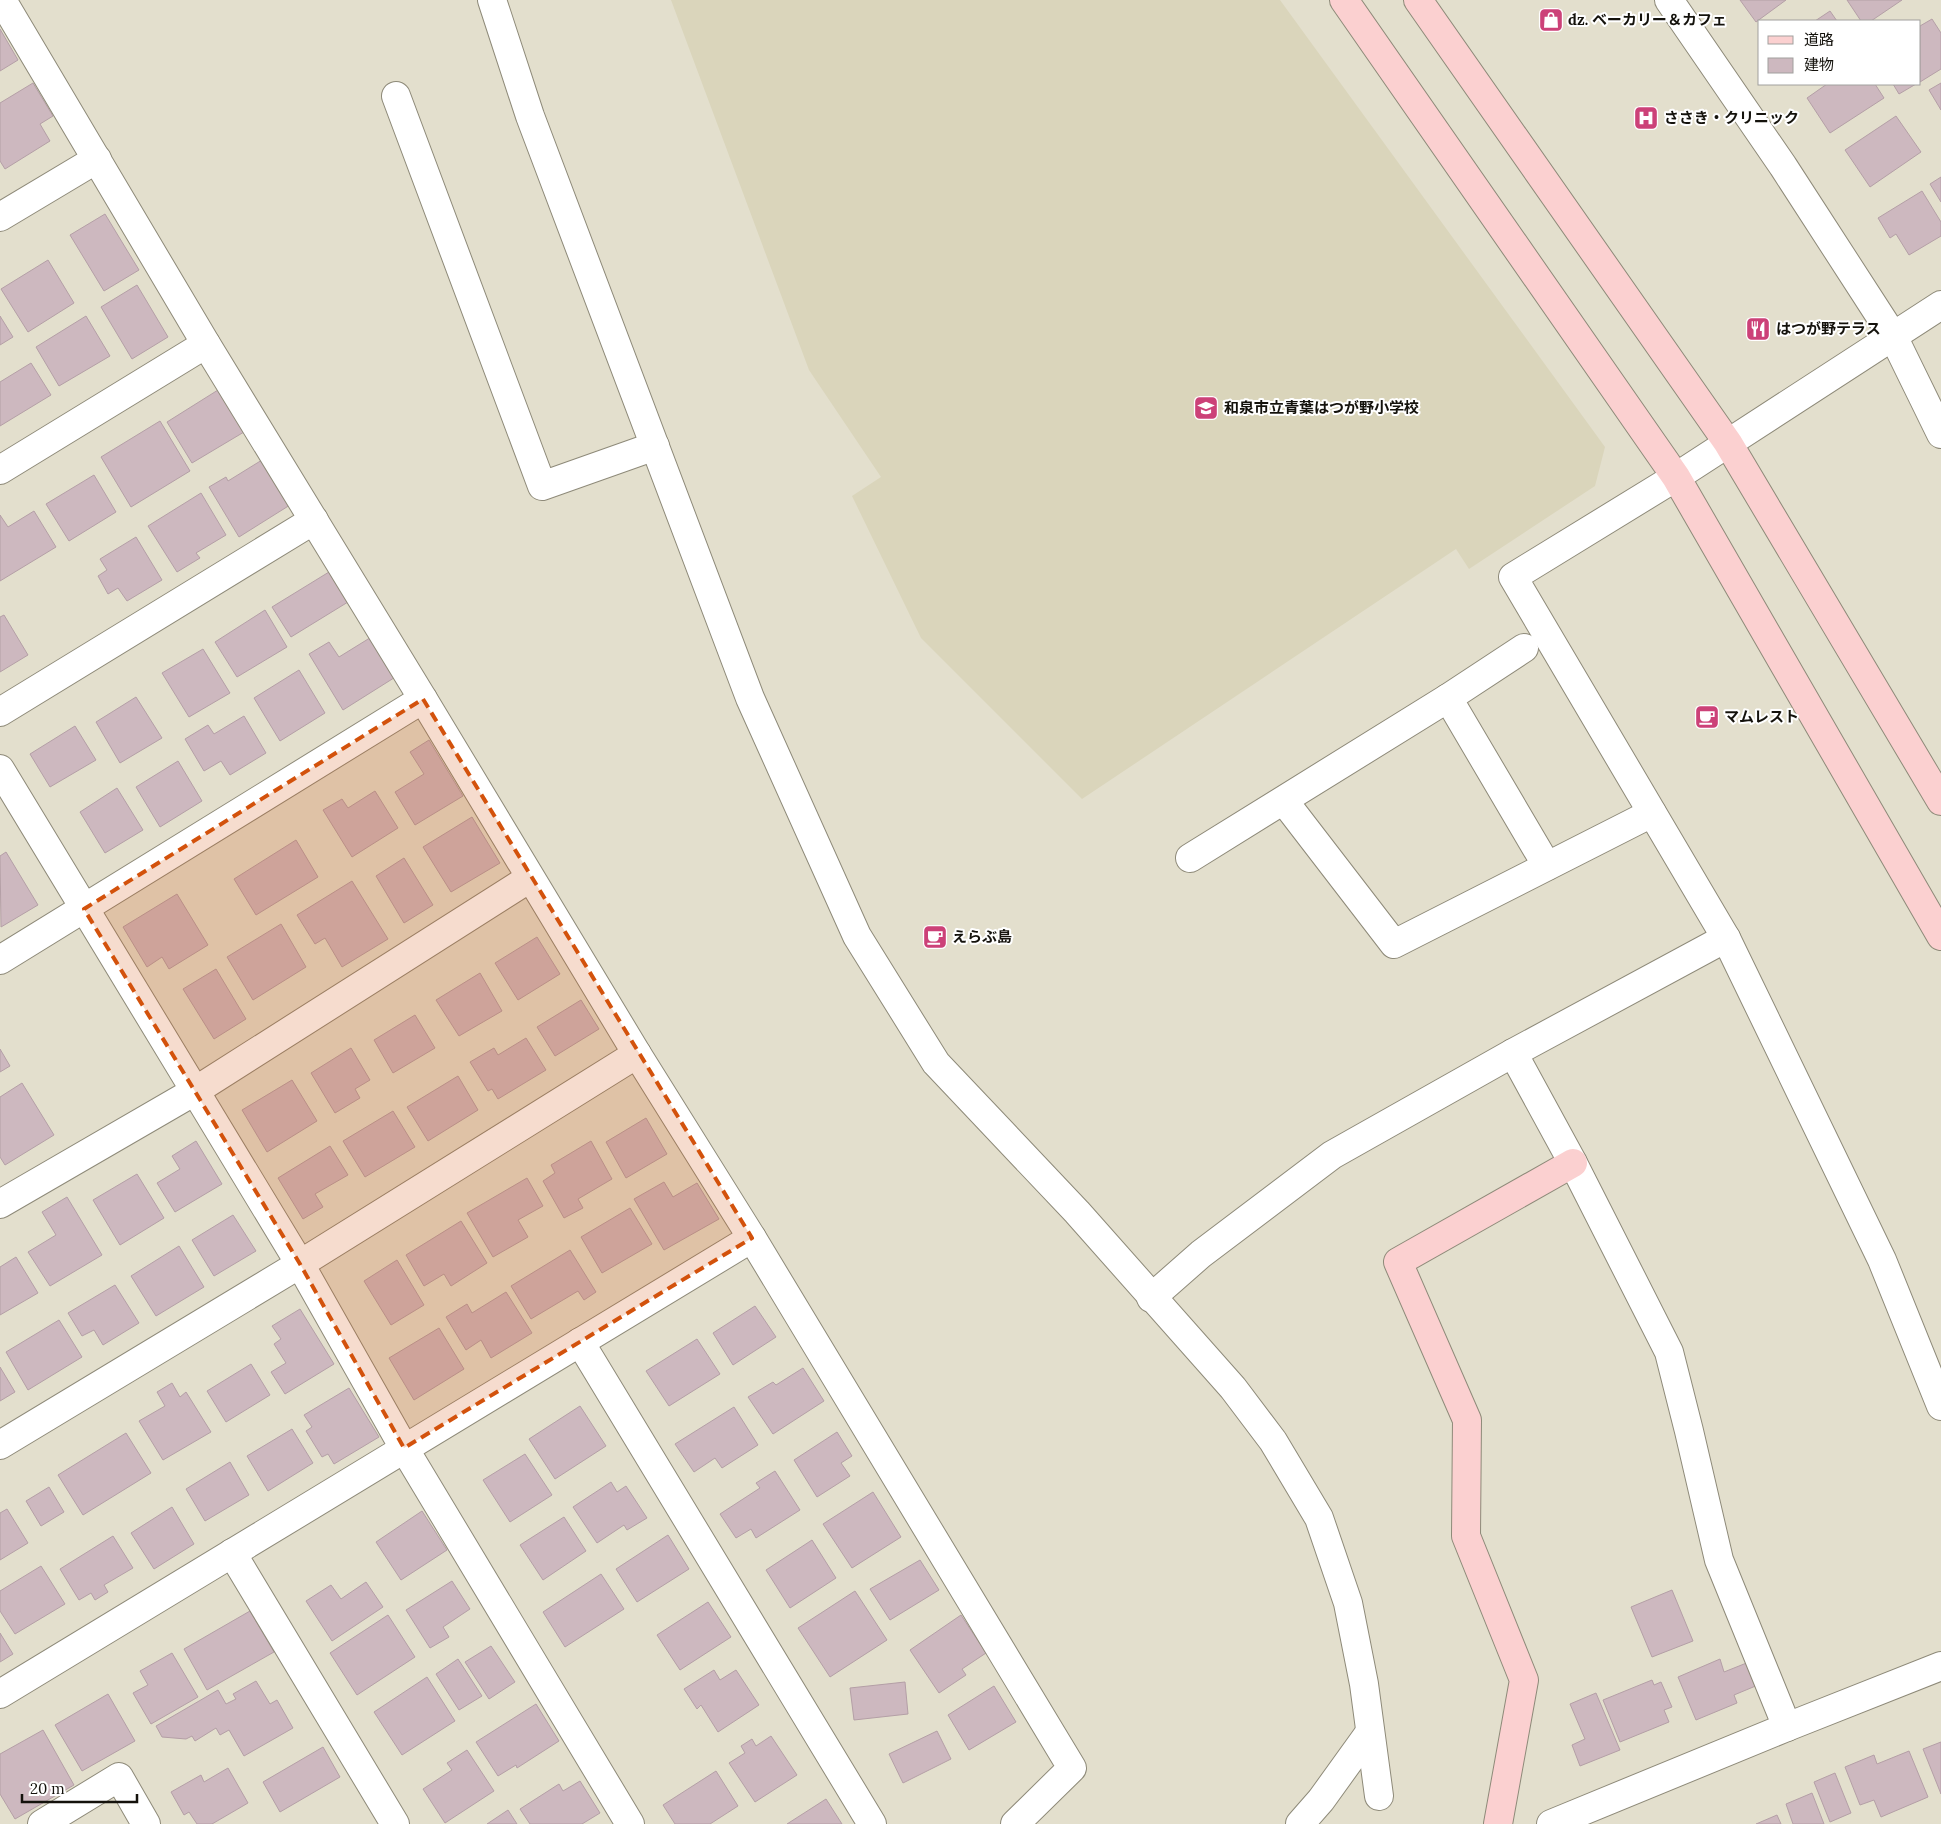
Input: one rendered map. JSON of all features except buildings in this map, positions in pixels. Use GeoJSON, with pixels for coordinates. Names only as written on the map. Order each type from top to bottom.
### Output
{"type":"FeatureCollection","features":[{"type":"Feature","properties":{"kind":"street"},"geometry":{"type":"LineString","coordinates":[[2,0],[206,344],[424,699],[530,878],[752,1238],[1072,1768],[1015,1824]]}},
{"type":"Feature","properties":{"kind":"street"},"geometry":{"type":"LineString","coordinates":[[492,0],[530,116],[750,698],[857,936],[936,1064],[1077,1212],[1151,1298],[1233,1388],[1273,1440],[1319,1518],[1348,1602],[1364,1684],[1379,1796]]}},
{"type":"Feature","properties":{"kind":"street"},"geometry":{"type":"LineString","coordinates":[[1344,0],[1676,477],[1941,936]]}},
{"type":"Feature","properties":{"kind":"street"},"geometry":{"type":"LineString","coordinates":[[1418,0],[1728,443],[1941,801]]}},
{"type":"Feature","properties":{"kind":"street"},"geometry":{"type":"LineString","coordinates":[[1669,0],[1783,166],[1893,336],[1941,434]]}},
{"type":"Feature","properties":{"kind":"street"},"geometry":{"type":"LineString","coordinates":[[396,96],[542,486],[655,446]]}},
{"type":"Feature","properties":{"kind":"street"},"geometry":{"type":"LineString","coordinates":[[0,217],[97,159]]}},
{"type":"Feature","properties":{"kind":"street"},"geometry":{"type":"LineString","coordinates":[[1941,305],[1676,477],[1512,577],[1726,938],[1882,1260],[1941,1406]]}},
{"type":"Feature","properties":{"kind":"street"},"geometry":{"type":"LineString","coordinates":[[0,470],[206,344]]}},
{"type":"Feature","properties":{"kind":"street"},"geometry":{"type":"LineString","coordinates":[[0,712],[314,520]]}},
{"type":"Feature","properties":{"kind":"street"},"geometry":{"type":"LineString","coordinates":[[1190,858],[1448,698],[1524,648]]}},
{"type":"Feature","properties":{"kind":"street"},"geometry":{"type":"LineString","coordinates":[[1448,698],[1547,866]]}},
{"type":"Feature","properties":{"kind":"street"},"geometry":{"type":"LineString","coordinates":[[0,960],[424,699]]}},
{"type":"Feature","properties":{"kind":"street"},"geometry":{"type":"LineString","coordinates":[[0,769],[300,1264],[404,1448],[630,1824]]}},
{"type":"Feature","properties":{"kind":"street"},"geometry":{"type":"LineString","coordinates":[[1284,801],[1394,944],[1652,813]]}},
{"type":"Feature","properties":{"kind":"street"},"geometry":{"type":"LineString","coordinates":[[0,1204],[195,1090],[530,878]]}},
{"type":"Feature","properties":{"kind":"street"},"geometry":{"type":"LineString","coordinates":[[1151,1298],[1201,1254],[1332,1155],[1512,1053],[1726,938]]}},
{"type":"Feature","properties":{"kind":"street"},"geometry":{"type":"LineString","coordinates":[[1512,1053],[1573,1163],[1669,1352],[1690,1431],[1719,1560],[1786,1726]]}},
{"type":"Feature","properties":{"kind":"street"},"geometry":{"type":"LineString","coordinates":[[0,1445],[300,1264],[638,1054]]}},
{"type":"Feature","properties":{"kind":"street"},"geometry":{"type":"LineString","coordinates":[[1498,1824],[1524,1680],[1466,1536],[1467,1420],[1398,1262],[1573,1163]]}},
{"type":"Feature","properties":{"kind":"street"},"geometry":{"type":"LineString","coordinates":[[0,1694],[752,1238]]}},
{"type":"Feature","properties":{"kind":"street"},"geometry":{"type":"LineString","coordinates":[[580,1342],[872,1824]]}},
{"type":"Feature","properties":{"kind":"street"},"geometry":{"type":"LineString","coordinates":[[232,1553],[395,1824]]}},
{"type":"Feature","properties":{"kind":"street"},"geometry":{"type":"LineString","coordinates":[[1551,1824],[1786,1726],[1941,1666]]}},
{"type":"Feature","properties":{"kind":"street"},"geometry":{"type":"LineString","coordinates":[[1300,1824],[1321,1800],[1370,1732]]}},
{"type":"Feature","properties":{"kind":"street"},"geometry":{"type":"LineString","coordinates":[[42,1824],[119,1777],[146,1824]]}},
{"type":"Feature","properties":{"kind":"highlighted area"},"geometry":{"type":"Polygon","coordinates":[[[423,699],[752,1238],[404,1448],[300,1264],[84,909],[423,699]]]}},
{"type":"Feature","properties":{"kind":"shaded area","name":"和泉市立青葉はつが野小学校"},"geometry":{"type":"Polygon","coordinates":[[[671,0],[1280,0],[1605,447],[1595,486],[1469,569],[1456,549],[1082,799],[921,638],[852,496],[881,477],[809,370],[671,0]]]}},
{"type":"Feature","properties":{"kind":"place","name":"dz. ベーカリー＆カフェ"},"geometry":{"type":"Point","coordinates":[1551,20]}},
{"type":"Feature","properties":{"kind":"place","name":"ささき・クリニック"},"geometry":{"type":"Point","coordinates":[1646,118]}},
{"type":"Feature","properties":{"kind":"place","name":"はつが野テラス"},"geometry":{"type":"Point","coordinates":[1758,329]}},
{"type":"Feature","properties":{"kind":"place","name":"和泉市立青葉はつが野小学校"},"geometry":{"type":"Point","coordinates":[1206,408]}},
{"type":"Feature","properties":{"kind":"place","name":"マムレスト"},"geometry":{"type":"Point","coordinates":[1707,717]}},
{"type":"Feature","properties":{"kind":"place","name":"えらぶ島"},"geometry":{"type":"Point","coordinates":[935,937]}}]}
